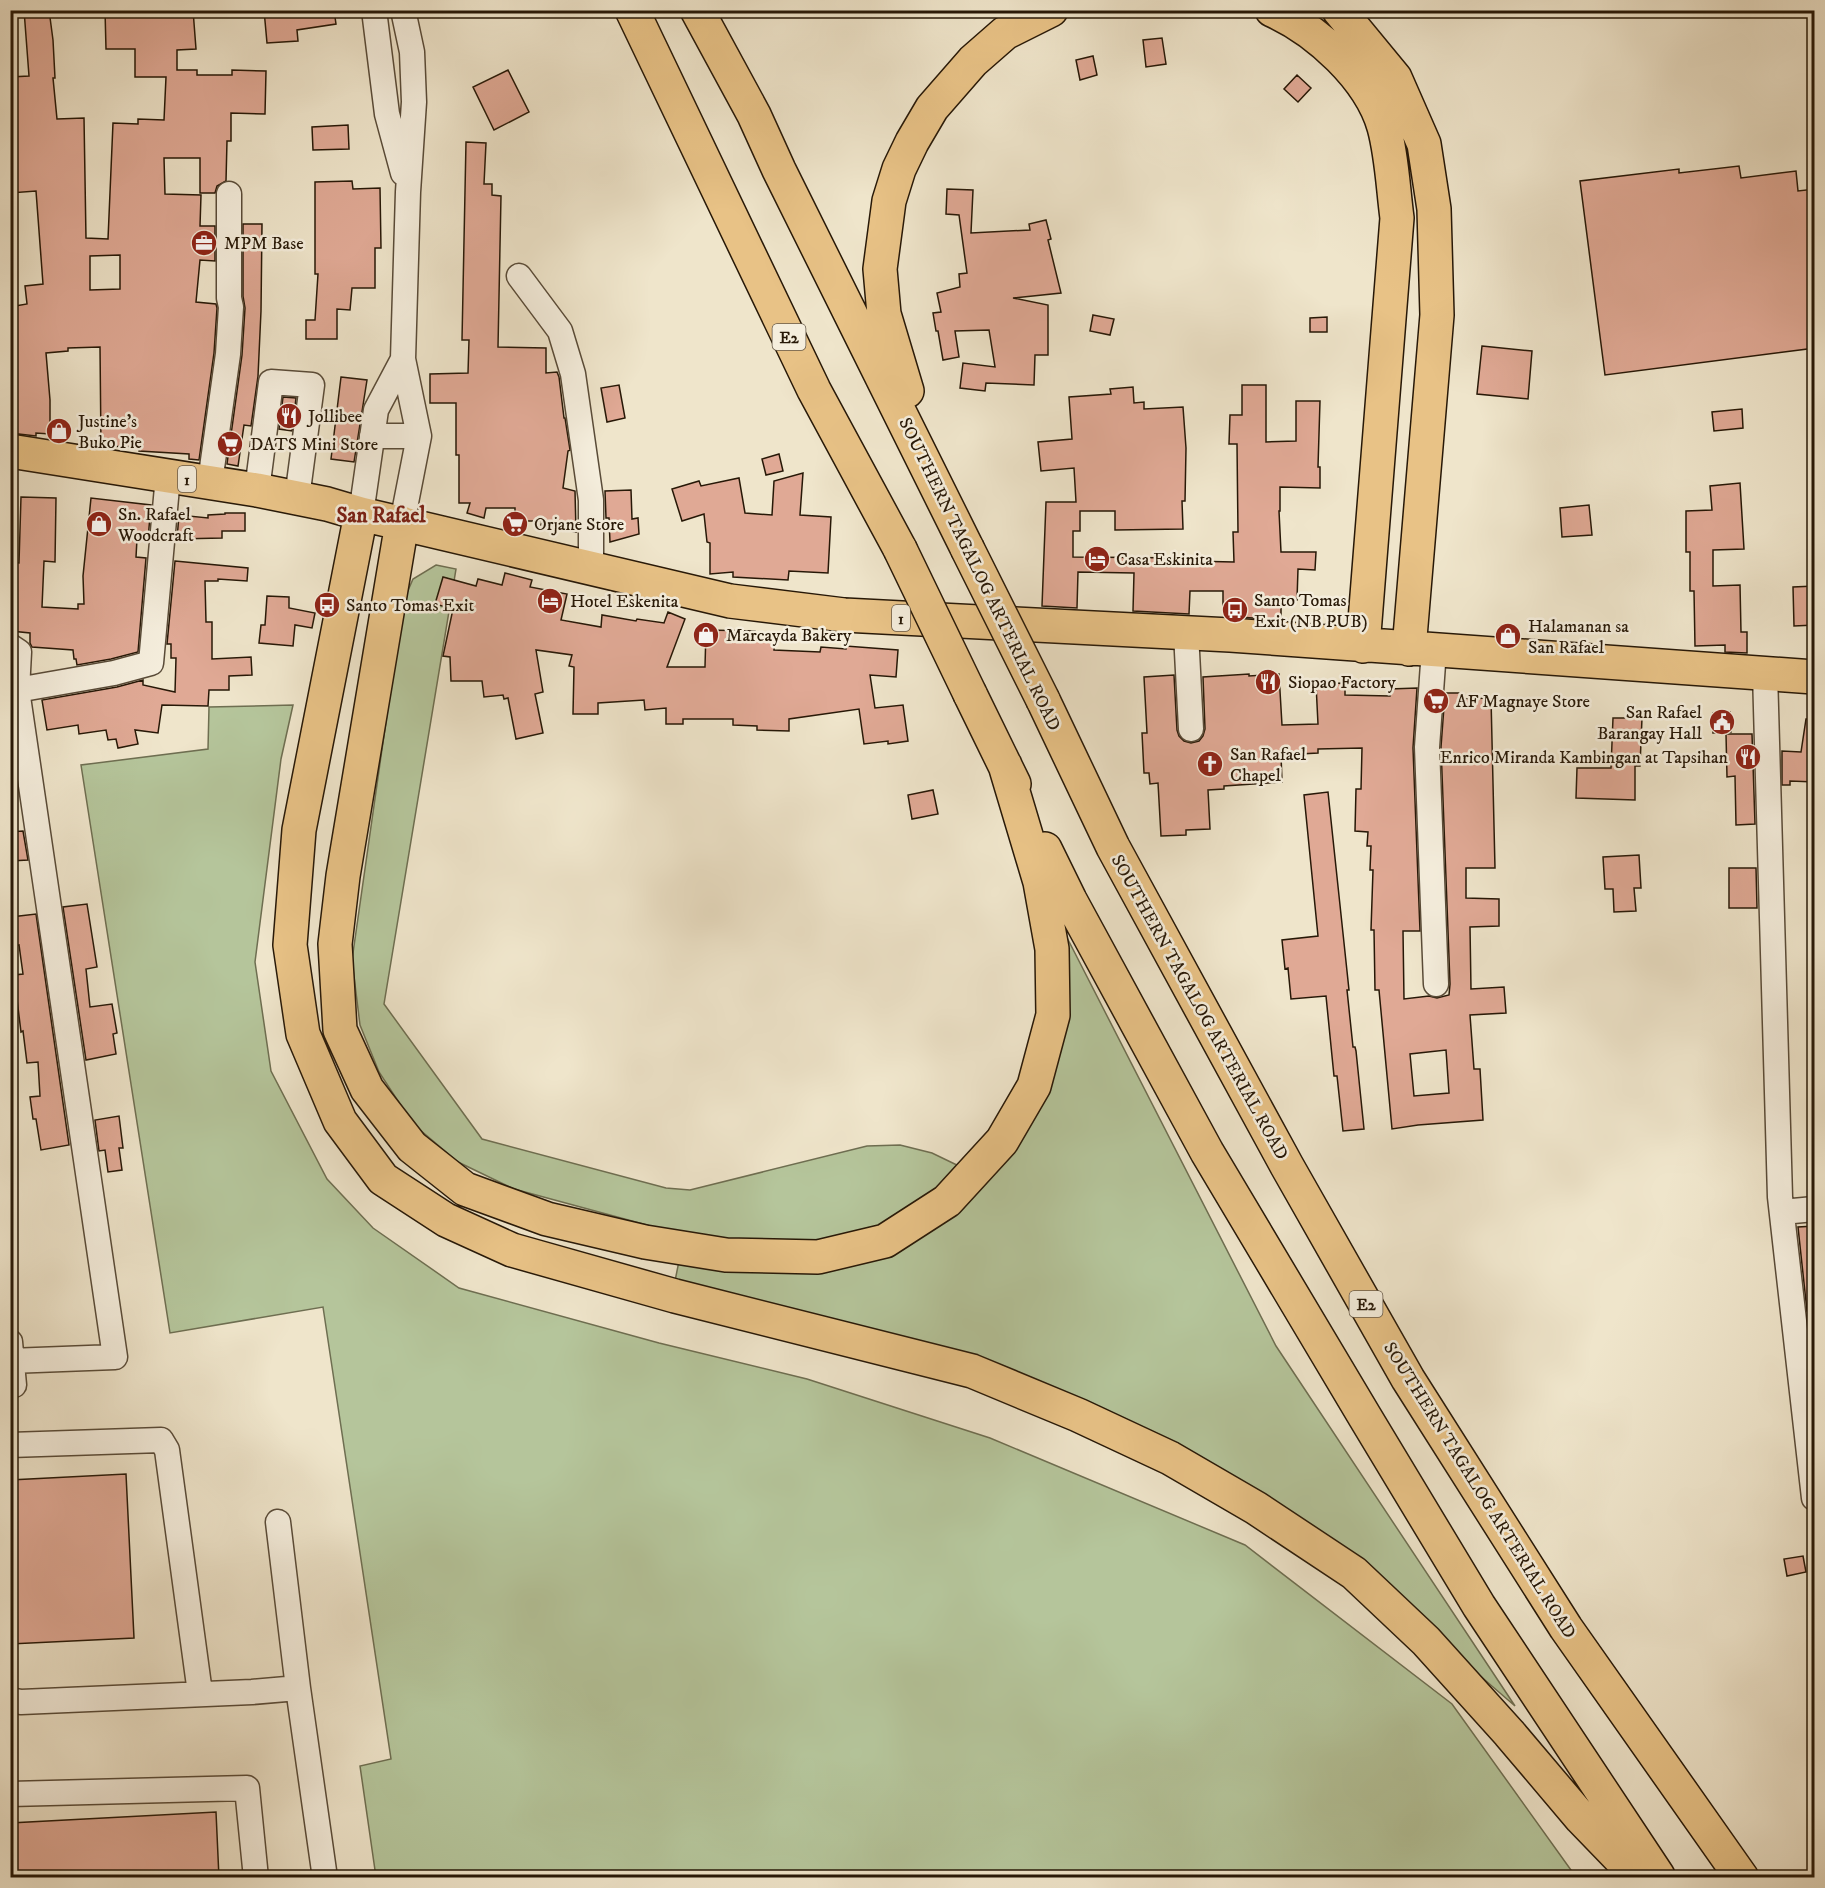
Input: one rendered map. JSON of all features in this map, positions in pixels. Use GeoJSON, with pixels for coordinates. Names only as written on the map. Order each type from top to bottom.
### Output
{"type":"FeatureCollection","features":[{"type":"Feature","properties":{"kind":"highway","name":"E2"},"geometry":{"type":"LineString","coordinates":[[632,10],[814,390],[900,549],[1070,900],[1219,1172],[1479,1606],[1659,1878]]}},
{"type":"Feature","properties":{"kind":"highway","name":"SOUTHERN TAGALOG ARTERIAL ROAD"},"geometry":{"type":"LineString","coordinates":[[697,10],[741,90],[1113,847],[1287,1166],[1408,1379],[1566,1628],[1742,1878]]}},
{"type":"Feature","properties":{"kind":"highway"},"geometry":{"type":"LineString","coordinates":[[932,479],[884,314],[880,269],[889,201],[899,169],[912,142],[932,108],[951,85],[1005,33],[1051,10]]}},
{"type":"Feature","properties":{"kind":"highway"},"geometry":{"type":"LineString","coordinates":[[1272,10],[1292,19],[1326,45],[1347,65],[1375,105],[1384,125],[1389,153],[1397,218],[1363,646]]}},
{"type":"Feature","properties":{"kind":"highway"},"geometry":{"type":"LineString","coordinates":[[1339,10],[1395,78],[1424,144],[1434,209],[1437,315],[1421,650]]}},
{"type":"Feature","properties":{"kind":"highway","name":"1"},"geometry":{"type":"LineString","coordinates":[[10,451],[297,498],[730,601],[844,615],[1186,633],[1815,677]]}},
{"type":"Feature","properties":{"kind":"highway"},"geometry":{"type":"LineString","coordinates":[[361,514],[298,830],[290,945],[303,1034],[340,1121],[382,1179],[446,1220],[512,1250],[686,1299],[972,1371],[1078,1415],[1170,1458],[1256,1508],[1354,1574],[1426,1641],[1509,1733],[1581,1818],[1639,1878]]}},
{"type":"Feature","properties":{"kind":"highway"},"geometry":{"type":"LineString","coordinates":[[402,523],[343,876],[335,944],[340,1030],[367,1089],[412,1147],[465,1189],[547,1219],[645,1242],[726,1255],[818,1257],[885,1241],[947,1201],[1002,1141],[1034,1086],[1053,1015],[1052,949],[1040,882],[1005,765]]}},
{"type":"Feature","properties":{"kind":"street"},"geometry":{"type":"LineString","coordinates":[[374,10],[387,114],[408,192]]}},
{"type":"Feature","properties":{"kind":"street"},"geometry":{"type":"LineString","coordinates":[[402,523],[419,436],[403,359],[408,192],[414,102],[412,52],[403,10]]}},
{"type":"Feature","properties":{"kind":"street"},"geometry":{"type":"LineString","coordinates":[[210,482],[228,354],[231,307],[229,298],[229,194]]}},
{"type":"Feature","properties":{"kind":"street"},"geometry":{"type":"LineString","coordinates":[[519,276],[560,331],[573,374],[591,500],[591,567]]}},
{"type":"Feature","properties":{"kind":"street"},"geometry":{"type":"LineString","coordinates":[[361,514],[376,410],[403,359]]}},
{"type":"Feature","properties":{"kind":"street"},"geometry":{"type":"LineString","coordinates":[[257,490],[271,382],[312,385],[297,498]]}},
{"type":"Feature","properties":{"kind":"street"},"geometry":{"type":"LineString","coordinates":[[372,436],[419,436]]}},
{"type":"Feature","properties":{"kind":"street"},"geometry":{"type":"LineString","coordinates":[[14,693],[114,673],[151,663],[168,476]]}},
{"type":"Feature","properties":{"kind":"street"},"geometry":{"type":"LineString","coordinates":[[1186,633],[1191,729]]}},
{"type":"Feature","properties":{"kind":"street"},"geometry":{"type":"LineString","coordinates":[[10,646],[19,652],[14,693],[115,1357],[11,1354],[14,1385]]}},
{"type":"Feature","properties":{"kind":"street"},"geometry":{"type":"LineString","coordinates":[[1421,650],[1436,984]]}},
{"type":"Feature","properties":{"kind":"street"},"geometry":{"type":"LineString","coordinates":[[1765,674],[1780,1197],[1815,1498]]}},
{"type":"Feature","properties":{"kind":"street"},"geometry":{"type":"LineString","coordinates":[[10,1445],[161,1440],[165,1445],[200,1693]]}},
{"type":"Feature","properties":{"kind":"street"},"geometry":{"type":"LineString","coordinates":[[278,1522],[298,1688],[325,1878]]}},
{"type":"Feature","properties":{"kind":"street"},"geometry":{"type":"LineString","coordinates":[[10,1700],[21,1702],[298,1688]]}},
{"type":"Feature","properties":{"kind":"street"},"geometry":{"type":"LineString","coordinates":[[10,1794],[247,1788],[256,1878]]}},
{"type":"Feature","properties":{"kind":"green space"},"geometry":{"type":"Polygon","coordinates":[[[436,565],[456,569],[384,1004],[482,1139],[666,1188],[690,1190],[867,1146],[900,1145],[932,1153],[961,1167],[917,1207],[865,1235],[817,1250],[728,1247],[514,1189],[458,1162],[413,1124],[379,1072],[360,1025],[352,960],[403,602],[413,579],[436,565]]]}},
{"type":"Feature","properties":{"kind":"green space"},"geometry":{"type":"Polygon","coordinates":[[[293,705],[281,759],[255,962],[271,1071],[327,1179],[373,1228],[459,1288],[659,1343],[807,1379],[990,1438],[1245,1545],[1452,1704],[1576,1877],[376,1877],[360,1766],[391,1759],[323,1307],[170,1333],[81,765],[208,749],[209,707],[293,705]]]}},
{"type":"Feature","properties":{"kind":"green space"},"geometry":{"type":"Polygon","coordinates":[[[1059,922],[1276,1346],[1515,1706],[1374,1584],[1179,1446],[675,1281],[679,1261],[909,1234],[1036,1105],[1059,922]]]}},
{"type":"Feature","properties":{"kind":"building"},"geometry":{"type":"Polygon","coordinates":[[[24,10],[49,10],[57,119],[84,118],[86,238],[108,239],[113,123],[138,124],[138,119],[164,120],[166,77],[135,77],[135,49],[106,49],[105,10],[193,10],[196,49],[177,50],[177,70],[197,70],[197,75],[232,75],[232,70],[266,71],[265,114],[231,113],[231,141],[227,141],[226,181],[217,186],[215,193],[200,193],[200,158],[164,158],[165,194],[201,195],[200,226],[215,226],[215,261],[200,260],[196,302],[216,304],[217,308],[214,353],[199,460],[189,459],[189,454],[139,451],[139,447],[101,446],[100,347],[68,348],[68,351],[46,353],[50,434],[36,433],[36,436],[10,433],[10,307],[27,304],[25,286],[43,284],[36,191],[10,193],[10,149],[12,148],[10,77],[29,76],[24,10]],[[120,255],[90,256],[90,290],[120,289],[120,255]]]}},
{"type":"Feature","properties":{"kind":"building"},"geometry":{"type":"Polygon","coordinates":[[[264,10],[334,10],[336,24],[297,30],[298,41],[267,43],[264,10]]]}},
{"type":"Feature","properties":{"kind":"building"},"geometry":{"type":"Polygon","coordinates":[[[1162,38],[1166,64],[1146,67],[1143,40],[1162,38]]]}},
{"type":"Feature","properties":{"kind":"building"},"geometry":{"type":"Polygon","coordinates":[[[1093,56],[1097,75],[1080,80],[1076,60],[1093,56]]]}},
{"type":"Feature","properties":{"kind":"building"},"geometry":{"type":"Polygon","coordinates":[[[508,70],[529,112],[494,130],[473,87],[508,70]]]}},
{"type":"Feature","properties":{"kind":"building"},"geometry":{"type":"Polygon","coordinates":[[[1297,75],[1311,88],[1298,102],[1284,89],[1297,75]]]}},
{"type":"Feature","properties":{"kind":"building"},"geometry":{"type":"Polygon","coordinates":[[[348,125],[349,149],[313,150],[312,127],[348,125]]]}},
{"type":"Feature","properties":{"kind":"building"},"geometry":{"type":"Polygon","coordinates":[[[466,142],[486,143],[484,184],[492,184],[492,195],[501,196],[498,347],[546,348],[546,373],[557,372],[559,377],[570,450],[563,488],[575,491],[576,532],[541,525],[542,521],[515,521],[515,508],[486,508],[484,518],[467,513],[470,503],[459,503],[456,403],[430,403],[430,374],[468,373],[469,340],[462,340],[466,142]]]}},
{"type":"Feature","properties":{"kind":"building"},"geometry":{"type":"Polygon","coordinates":[[[1739,166],[1741,178],[1796,171],[1798,191],[1815,189],[1815,348],[1605,375],[1580,181],[1679,169],[1679,173],[1739,166]]]}},
{"type":"Feature","properties":{"kind":"building"},"geometry":{"type":"Polygon","coordinates":[[[352,181],[353,189],[380,188],[381,248],[375,248],[375,288],[352,288],[350,310],[337,309],[337,339],[306,339],[306,320],[315,320],[318,274],[315,274],[315,182],[352,181]]]}},
{"type":"Feature","properties":{"kind":"building"},"geometry":{"type":"Polygon","coordinates":[[[947,189],[973,190],[971,233],[1030,230],[1029,224],[1046,220],[1051,239],[1048,240],[1061,293],[1013,298],[1048,305],[1048,355],[1035,355],[1034,385],[986,383],[985,391],[960,388],[963,363],[995,367],[989,330],[955,331],[959,357],[943,360],[933,313],[941,312],[937,293],[960,287],[959,274],[967,273],[959,215],[946,214],[947,189]]]}},
{"type":"Feature","properties":{"kind":"building"},"geometry":{"type":"Polygon","coordinates":[[[243,224],[262,224],[261,311],[258,376],[251,426],[244,425],[238,466],[227,464],[242,355],[245,308],[243,224]]]}},
{"type":"Feature","properties":{"kind":"building"},"geometry":{"type":"Polygon","coordinates":[[[1093,315],[1114,319],[1110,335],[1090,331],[1093,315]]]}},
{"type":"Feature","properties":{"kind":"building"},"geometry":{"type":"Polygon","coordinates":[[[1327,317],[1327,332],[1310,332],[1310,318],[1327,317]]]}},
{"type":"Feature","properties":{"kind":"building"},"geometry":{"type":"Polygon","coordinates":[[[1482,346],[1532,351],[1528,399],[1477,394],[1482,346]]]}},
{"type":"Feature","properties":{"kind":"building"},"geometry":{"type":"Polygon","coordinates":[[[341,377],[367,380],[354,462],[331,459],[341,377]]]}},
{"type":"Feature","properties":{"kind":"building"},"geometry":{"type":"Polygon","coordinates":[[[619,385],[625,418],[607,422],[601,388],[619,385]]]}},
{"type":"Feature","properties":{"kind":"building"},"geometry":{"type":"Polygon","coordinates":[[[1242,385],[1266,385],[1266,442],[1296,441],[1296,401],[1320,401],[1318,467],[1320,467],[1320,488],[1280,487],[1279,511],[1281,552],[1316,552],[1315,570],[1298,569],[1297,600],[1281,600],[1281,620],[1238,617],[1238,607],[1223,607],[1223,591],[1190,591],[1189,614],[1133,611],[1134,573],[1078,572],[1077,608],[1042,606],[1046,502],[1076,502],[1074,468],[1041,471],[1038,442],[1072,439],[1069,397],[1111,394],[1110,389],[1133,387],[1134,403],[1144,402],[1144,409],[1183,407],[1186,448],[1185,501],[1182,501],[1183,529],[1115,530],[1115,511],[1080,511],[1080,531],[1073,531],[1073,557],[1189,558],[1189,561],[1234,562],[1233,532],[1238,532],[1237,444],[1229,444],[1230,415],[1242,415],[1242,385]]]}},
{"type":"Feature","properties":{"kind":"building"},"geometry":{"type":"Polygon","coordinates":[[[283,397],[296,398],[292,431],[279,429],[283,397]]]}},
{"type":"Feature","properties":{"kind":"building"},"geometry":{"type":"Polygon","coordinates":[[[1742,409],[1743,428],[1714,431],[1712,412],[1742,409]]]}},
{"type":"Feature","properties":{"kind":"building"},"geometry":{"type":"Polygon","coordinates":[[[779,454],[783,471],[766,475],[762,459],[779,454]]]}},
{"type":"Feature","properties":{"kind":"building"},"geometry":{"type":"Polygon","coordinates":[[[803,473],[800,515],[831,517],[828,573],[789,571],[788,580],[733,577],[733,572],[710,574],[710,543],[707,542],[704,514],[682,521],[672,489],[699,481],[701,486],[739,478],[745,513],[772,515],[774,481],[803,473]]]}},
{"type":"Feature","properties":{"kind":"building"},"geometry":{"type":"Polygon","coordinates":[[[1740,483],[1744,549],[1713,550],[1713,586],[1740,585],[1741,632],[1747,632],[1747,653],[1725,652],[1725,645],[1695,646],[1694,591],[1690,591],[1690,552],[1686,552],[1686,511],[1712,510],[1710,486],[1740,483]]]}},
{"type":"Feature","properties":{"kind":"building"},"geometry":{"type":"Polygon","coordinates":[[[631,490],[632,519],[638,518],[639,534],[610,542],[605,491],[631,490]]]}},
{"type":"Feature","properties":{"kind":"building"},"geometry":{"type":"Polygon","coordinates":[[[21,497],[56,498],[55,562],[44,561],[42,607],[78,609],[78,604],[84,604],[83,576],[91,498],[151,505],[148,539],[137,539],[136,557],[146,558],[138,652],[77,665],[73,650],[32,647],[30,633],[11,631],[14,599],[10,599],[10,562],[19,563],[21,497]]]}},
{"type":"Feature","properties":{"kind":"building"},"geometry":{"type":"Polygon","coordinates":[[[1589,505],[1592,535],[1562,537],[1560,508],[1589,505]]]}},
{"type":"Feature","properties":{"kind":"building"},"geometry":{"type":"Polygon","coordinates":[[[245,513],[245,531],[222,531],[222,538],[177,539],[179,515],[208,518],[208,515],[245,513]]]}},
{"type":"Feature","properties":{"kind":"building"},"geometry":{"type":"Polygon","coordinates":[[[175,561],[248,568],[247,581],[218,579],[218,581],[205,581],[206,622],[212,622],[212,659],[251,657],[252,675],[229,676],[229,690],[209,690],[208,706],[162,705],[158,733],[135,730],[138,744],[118,748],[116,739],[108,740],[106,730],[79,734],[78,725],[47,730],[42,700],[117,687],[143,680],[143,685],[175,692],[176,658],[171,658],[171,644],[167,644],[175,561]]]}},
{"type":"Feature","properties":{"kind":"building"},"geometry":{"type":"Polygon","coordinates":[[[505,573],[532,580],[530,587],[567,594],[561,620],[601,627],[602,615],[664,623],[668,612],[685,619],[667,667],[705,667],[706,630],[755,631],[755,635],[775,635],[774,650],[820,652],[821,647],[846,649],[846,646],[898,650],[896,677],[870,675],[875,708],[903,705],[908,741],[864,744],[859,709],[789,719],[789,731],[757,730],[757,726],[733,725],[733,719],[683,719],[683,724],[666,724],[666,708],[645,710],[644,700],[598,703],[598,714],[573,714],[574,667],[569,666],[572,655],[536,650],[543,692],[535,694],[543,733],[516,739],[508,698],[504,699],[503,695],[484,697],[482,681],[451,681],[450,657],[443,656],[453,609],[435,604],[443,577],[476,586],[478,579],[502,585],[505,573]]]}},
{"type":"Feature","properties":{"kind":"building"},"geometry":{"type":"Polygon","coordinates":[[[1815,586],[1815,625],[1794,626],[1793,587],[1815,586]]]}},
{"type":"Feature","properties":{"kind":"building"},"geometry":{"type":"Polygon","coordinates":[[[267,596],[289,597],[289,608],[315,613],[312,628],[295,625],[293,646],[259,643],[261,625],[265,625],[267,596]]]}},
{"type":"Feature","properties":{"kind":"building"},"geometry":{"type":"Polygon","coordinates":[[[1279,674],[1282,725],[1318,724],[1316,684],[1345,683],[1345,695],[1390,696],[1390,689],[1417,688],[1413,748],[1420,931],[1403,931],[1404,999],[1429,996],[1437,998],[1449,995],[1441,747],[1445,693],[1460,693],[1460,699],[1491,698],[1495,868],[1466,868],[1466,898],[1499,899],[1499,926],[1470,927],[1471,989],[1504,987],[1506,1013],[1470,1015],[1474,1069],[1480,1069],[1483,1120],[1392,1129],[1379,990],[1375,990],[1374,930],[1371,930],[1373,870],[1370,870],[1371,846],[1367,846],[1368,832],[1355,831],[1356,789],[1361,789],[1362,748],[1318,749],[1318,753],[1281,755],[1282,782],[1224,786],[1224,789],[1208,790],[1210,829],[1186,830],[1186,835],[1161,836],[1158,783],[1150,784],[1149,773],[1144,773],[1142,733],[1147,733],[1144,677],[1174,675],[1177,730],[1184,741],[1191,743],[1199,741],[1205,729],[1203,677],[1279,674]],[[1446,1050],[1410,1054],[1414,1096],[1449,1093],[1446,1050]]]}},
{"type":"Feature","properties":{"kind":"building","name":"San Rafael Barangay Hall"},"geometry":{"type":"Polygon","coordinates":[[[1730,712],[1731,732],[1713,733],[1713,713],[1730,712]]]}},
{"type":"Feature","properties":{"kind":"building"},"geometry":{"type":"Polygon","coordinates":[[[1613,718],[1642,718],[1640,766],[1635,766],[1635,800],[1576,798],[1577,768],[1611,768],[1613,718]]]}},
{"type":"Feature","properties":{"kind":"building"},"geometry":{"type":"Polygon","coordinates":[[[1806,719],[1815,719],[1815,782],[1790,781],[1790,785],[1782,785],[1782,751],[1801,752],[1806,719]]]}},
{"type":"Feature","properties":{"kind":"building"},"geometry":{"type":"Polygon","coordinates":[[[1726,734],[1752,734],[1755,824],[1736,825],[1735,776],[1727,777],[1726,734]]]}},
{"type":"Feature","properties":{"kind":"building"},"geometry":{"type":"Polygon","coordinates":[[[933,790],[938,814],[912,819],[908,795],[933,790]]]}},
{"type":"Feature","properties":{"kind":"building"},"geometry":{"type":"Polygon","coordinates":[[[1328,792],[1353,1047],[1356,1051],[1364,1129],[1343,1131],[1337,1076],[1334,1076],[1326,996],[1291,999],[1282,940],[1318,936],[1304,795],[1328,792]]]}},
{"type":"Feature","properties":{"kind":"building"},"geometry":{"type":"Polygon","coordinates":[[[23,831],[28,860],[10,861],[10,832],[23,831]]]}},
{"type":"Feature","properties":{"kind":"building"},"geometry":{"type":"Polygon","coordinates":[[[1639,855],[1641,888],[1634,888],[1636,911],[1614,912],[1613,889],[1605,889],[1603,857],[1639,855]]]}},
{"type":"Feature","properties":{"kind":"building"},"geometry":{"type":"Polygon","coordinates":[[[1729,868],[1756,868],[1757,908],[1729,908],[1729,868]]]}},
{"type":"Feature","properties":{"kind":"building"},"geometry":{"type":"Polygon","coordinates":[[[87,904],[97,967],[86,969],[90,1007],[112,1004],[117,1033],[113,1034],[116,1054],[86,1060],[63,907],[87,904]]]}},
{"type":"Feature","properties":{"kind":"building"},"geometry":{"type":"Polygon","coordinates":[[[36,914],[69,1145],[41,1150],[30,1097],[40,1096],[38,1062],[27,1063],[23,1031],[21,1032],[14,975],[23,974],[19,945],[14,946],[11,917],[36,914]]]}},
{"type":"Feature","properties":{"kind":"building"},"geometry":{"type":"Polygon","coordinates":[[[119,1116],[123,1148],[119,1148],[122,1170],[108,1172],[105,1150],[99,1151],[95,1120],[119,1116]]]}},
{"type":"Feature","properties":{"kind":"building"},"geometry":{"type":"Polygon","coordinates":[[[1815,1226],[1815,1310],[1807,1311],[1798,1227],[1815,1226]]]}},
{"type":"Feature","properties":{"kind":"building"},"geometry":{"type":"Polygon","coordinates":[[[126,1474],[134,1638],[10,1644],[10,1480],[126,1474]]]}},
{"type":"Feature","properties":{"kind":"building"},"geometry":{"type":"Polygon","coordinates":[[[1803,1556],[1806,1572],[1787,1576],[1784,1559],[1803,1556]]]}},
{"type":"Feature","properties":{"kind":"building"},"geometry":{"type":"Polygon","coordinates":[[[216,1812],[219,1878],[10,1878],[10,1823],[216,1812]]]}},
{"type":"Feature","properties":{"kind":"place","name":"MPM Base"},"geometry":{"type":"Point","coordinates":[204,243]}},
{"type":"Feature","properties":{"kind":"place","name":"Jollibee"},"geometry":{"type":"Point","coordinates":[289,416]}},
{"type":"Feature","properties":{"kind":"place","name":"Justine's Buko Pie"},"geometry":{"type":"Point","coordinates":[59,431]}},
{"type":"Feature","properties":{"kind":"place","name":"DATS Mini Store"},"geometry":{"type":"Point","coordinates":[230,444]}},
{"type":"Feature","properties":{"kind":"place","name":"Sn. Rafael Woodcraft"},"geometry":{"type":"Point","coordinates":[99,524]}},
{"type":"Feature","properties":{"kind":"place","name":"Orjane Store"},"geometry":{"type":"Point","coordinates":[515,524]}},
{"type":"Feature","properties":{"kind":"place","name":"Casa Eskinita"},"geometry":{"type":"Point","coordinates":[1097,559]}},
{"type":"Feature","properties":{"kind":"place","name":"Hotel Eskenita"},"geometry":{"type":"Point","coordinates":[550,601]}},
{"type":"Feature","properties":{"kind":"place","name":"Santo Tomas Exit"},"geometry":{"type":"Point","coordinates":[327,605]}},
{"type":"Feature","properties":{"kind":"place","name":"Santo Tomas Exit (NB PUB)"},"geometry":{"type":"Point","coordinates":[1235,610]}},
{"type":"Feature","properties":{"kind":"place","name":"Marcayda Bakery"},"geometry":{"type":"Point","coordinates":[706,635]}},
{"type":"Feature","properties":{"kind":"place","name":"Halamanan sa San Rafael"},"geometry":{"type":"Point","coordinates":[1508,636]}},
{"type":"Feature","properties":{"kind":"place","name":"Siopao Factory"},"geometry":{"type":"Point","coordinates":[1268,682]}},
{"type":"Feature","properties":{"kind":"place","name":"AF Magnaye Store"},"geometry":{"type":"Point","coordinates":[1436,701]}},
{"type":"Feature","properties":{"kind":"place","name":"San Rafael Barangay Hall"},"geometry":{"type":"Point","coordinates":[1722,722]}},
{"type":"Feature","properties":{"kind":"place","name":"Enrico Miranda Kambingan at Tapsihan"},"geometry":{"type":"Point","coordinates":[1748,757]}},
{"type":"Feature","properties":{"kind":"place","name":"San Rafael Chapel"},"geometry":{"type":"Point","coordinates":[1210,764]}},
{"type":"Feature","properties":{"kind":"district","name":"San Rafael"},"geometry":{"type":"Point","coordinates":[381,515]}}]}
